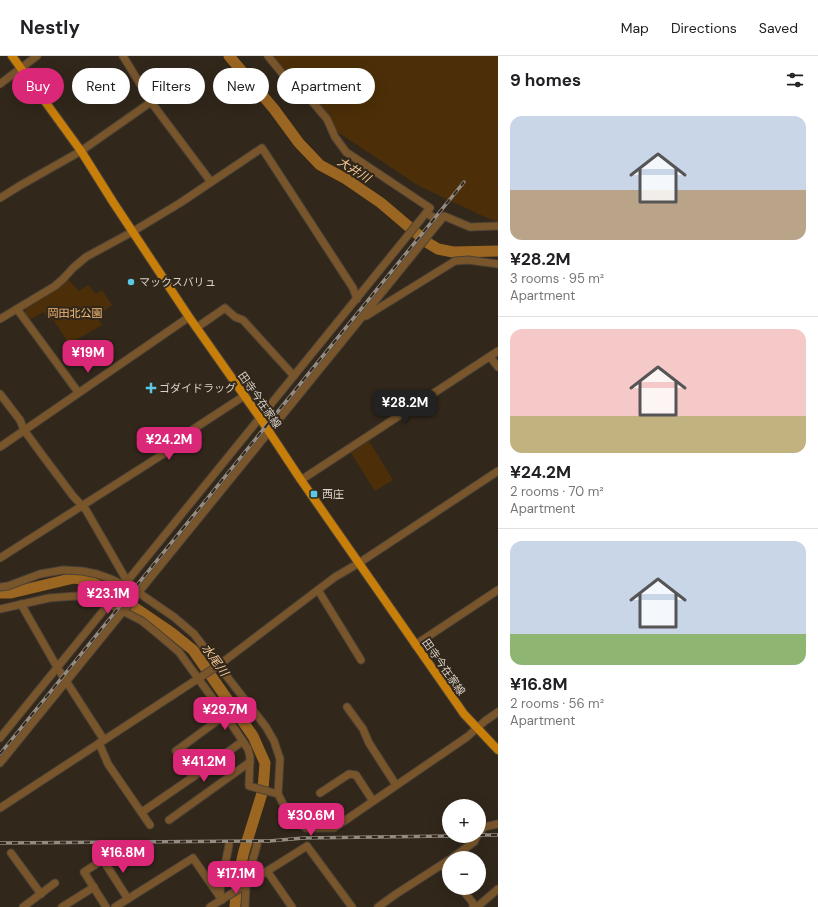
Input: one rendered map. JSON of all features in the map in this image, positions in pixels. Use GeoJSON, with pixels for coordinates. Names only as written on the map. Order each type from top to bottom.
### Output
{"type":"FeatureCollection","features":[{"type":"Feature","properties":{"kind":"main road","name":"田寺今在家線"},"geometry":{"type":"LineString","coordinates":[[12,56],[20,68]]}},
{"type":"Feature","properties":{"kind":"main road","name":"田寺今在家線"},"geometry":{"type":"LineString","coordinates":[[46,104],[81,151],[188,317],[260,418],[415,645],[464,714],[498,750]]}},
{"type":"Feature","properties":{"kind":"street"},"geometry":{"type":"LineString","coordinates":[[20,68],[37,56]]}},
{"type":"Feature","properties":{"kind":"street"},"geometry":{"type":"LineString","coordinates":[[123,56],[138,81]]}},
{"type":"Feature","properties":{"kind":"street"},"geometry":{"type":"LineString","coordinates":[[0,738],[430,208],[346,152],[335,137],[327,119],[310,100],[285,77],[268,56]]}},
{"type":"Feature","properties":{"kind":"street"},"geometry":{"type":"LineString","coordinates":[[0,84],[12,74]]}},
{"type":"Feature","properties":{"kind":"street"},"geometry":{"type":"LineString","coordinates":[[0,198],[81,151],[148,104]]}},
{"type":"Feature","properties":{"kind":"street"},"geometry":{"type":"LineString","coordinates":[[152,104],[211,182]]}},
{"type":"Feature","properties":{"kind":"street"},"geometry":{"type":"LineString","coordinates":[[0,319],[55,286],[86,257],[132,232],[262,148],[353,288],[357,299]]}},
{"type":"Feature","properties":{"kind":"street"},"geometry":{"type":"LineString","coordinates":[[426,213],[440,221]]}},
{"type":"Feature","properties":{"kind":"street"},"geometry":{"type":"LineString","coordinates":[[0,763],[444,216],[470,227],[498,226]]}},
{"type":"Feature","properties":{"kind":"street"},"geometry":{"type":"LineString","coordinates":[[361,320],[455,261],[468,260],[498,264]]}},
{"type":"Feature","properties":{"kind":"street"},"geometry":{"type":"LineString","coordinates":[[196,328],[225,308],[235,317],[243,320],[294,376]]}},
{"type":"Feature","properties":{"kind":"street"},"geometry":{"type":"LineString","coordinates":[[17,309],[78,392]]}},
{"type":"Feature","properties":{"kind":"street"},"geometry":{"type":"LineString","coordinates":[[0,447],[188,317]]}},
{"type":"Feature","properties":{"kind":"street"},"geometry":{"type":"LineString","coordinates":[[301,480],[498,351]]}},
{"type":"Feature","properties":{"kind":"street"},"geometry":{"type":"LineString","coordinates":[[490,357],[498,367]]}},
{"type":"Feature","properties":{"kind":"street"},"geometry":{"type":"LineString","coordinates":[[0,394],[20,420],[24,430],[86,510],[125,584]]}},
{"type":"Feature","properties":{"kind":"street"},"geometry":{"type":"LineString","coordinates":[[0,558],[168,451],[192,430],[244,396]]}},
{"type":"Feature","properties":{"kind":"street"},"geometry":{"type":"LineString","coordinates":[[0,808],[219,665],[335,577],[359,563],[498,471]]}},
{"type":"Feature","properties":{"kind":"street"},"geometry":{"type":"LineString","coordinates":[[0,587],[8,586],[40,574],[63,570],[82,571],[97,574],[125,584],[174,616],[194,634],[266,727],[274,741],[280,759],[278,794],[290,817],[306,828],[334,828],[467,737],[498,712]]}},
{"type":"Feature","properties":{"kind":"street"},"geometry":{"type":"LineString","coordinates":[[318,590],[361,660]]}},
{"type":"Feature","properties":{"kind":"street"},"geometry":{"type":"LineString","coordinates":[[415,645],[498,590]]}},
{"type":"Feature","properties":{"kind":"street"},"geometry":{"type":"LineString","coordinates":[[0,609],[49,598],[76,596],[92,598],[109,604],[142,621],[179,652],[243,741],[248,749],[250,762],[249,786],[278,794]]}},
{"type":"Feature","properties":{"kind":"street"},"geometry":{"type":"LineString","coordinates":[[21,604],[102,741],[108,764],[150,825]]}},
{"type":"Feature","properties":{"kind":"street"},"geometry":{"type":"LineString","coordinates":[[347,707],[363,730],[368,743],[396,785]]}},
{"type":"Feature","properties":{"kind":"street"},"geometry":{"type":"LineString","coordinates":[[193,777],[176,751],[225,715]]}},
{"type":"Feature","properties":{"kind":"street"},"geometry":{"type":"LineString","coordinates":[[142,812],[243,741]]}},
{"type":"Feature","properties":{"kind":"street"},"geometry":{"type":"LineString","coordinates":[[169,820],[250,762]]}},
{"type":"Feature","properties":{"kind":"street"},"geometry":{"type":"LineString","coordinates":[[320,793],[349,774],[356,775],[374,801]]}},
{"type":"Feature","properties":{"kind":"street"},"geometry":{"type":"LineString","coordinates":[[486,827],[498,824]]}},
{"type":"Feature","properties":{"kind":"street"},"geometry":{"type":"LineString","coordinates":[[462,851],[473,843]]}},
{"type":"Feature","properties":{"kind":"street"},"geometry":{"type":"LineString","coordinates":[[222,900],[220,890],[229,845]]}},
{"type":"Feature","properties":{"kind":"street"},"geometry":{"type":"LineString","coordinates":[[245,907],[246,884],[257,845]]}},
{"type":"Feature","properties":{"kind":"street"},"geometry":{"type":"LineString","coordinates":[[106,907],[84,872],[124,846]]}},
{"type":"Feature","properties":{"kind":"street"},"geometry":{"type":"LineString","coordinates":[[211,907],[307,846],[352,907]]}},
{"type":"Feature","properties":{"kind":"street"},"geometry":{"type":"LineString","coordinates":[[11,853],[41,894]]}},
{"type":"Feature","properties":{"kind":"street"},"geometry":{"type":"LineString","coordinates":[[115,907],[193,858],[222,900]]}},
{"type":"Feature","properties":{"kind":"street"},"geometry":{"type":"LineString","coordinates":[[103,860],[128,899]]}},
{"type":"Feature","properties":{"kind":"street"},"geometry":{"type":"LineString","coordinates":[[378,907],[396,894],[442,866]]}},
{"type":"Feature","properties":{"kind":"street"},"geometry":{"type":"LineString","coordinates":[[267,871],[291,907]]}},
{"type":"Feature","properties":{"kind":"street"},"geometry":{"type":"LineString","coordinates":[[23,907],[55,883]]}},
{"type":"Feature","properties":{"kind":"street"},"geometry":{"type":"LineString","coordinates":[[62,907],[94,887]]}},
{"type":"Feature","properties":{"kind":"street"},"geometry":{"type":"LineString","coordinates":[[477,907],[498,889]]}},
{"type":"Feature","properties":{"kind":"street"},"geometry":{"type":"LineString","coordinates":[[467,895],[473,903],[473,907]]}},
{"type":"Feature","properties":{"kind":"green space"},"geometry":{"type":"Polygon","coordinates":[[[265,56],[498,56],[498,222],[419,186],[333,129],[309,104],[375,104],[375,68],[277,68],[277,70],[265,56]]]}},
{"type":"Feature","properties":{"kind":"green space","name":"岡田北公園"},"geometry":{"type":"Polygon","coordinates":[[[67,278],[79,291],[88,285],[96,294],[102,290],[112,305],[97,316],[102,325],[69,344],[53,319],[49,321],[44,312],[29,320],[25,313],[26,306],[67,278]]]}},
{"type":"Feature","properties":{"kind":"green space"},"geometry":{"type":"Polygon","coordinates":[[[369,441],[393,480],[375,491],[351,453],[369,441]]]}},
{"type":"Feature","properties":{"kind":"waterway","name":"大井川"},"geometry":{"type":"LineString","coordinates":[[229,56],[274,109],[299,143],[320,165],[346,179],[381,203],[428,243],[438,249],[453,252],[498,251]]}},
{"type":"Feature","properties":{"kind":"waterway","name":"水尾川"},"geometry":{"type":"LineString","coordinates":[[0,593],[11,593],[74,578],[92,582],[125,601],[172,633],[193,650],[253,736],[265,763],[263,790],[244,851],[237,881],[235,907]]}},
{"type":"Feature","properties":{"kind":"railway"},"geometry":{"type":"LineString","coordinates":[[0,754],[464,182]]}},
{"type":"Feature","properties":{"kind":"railway"},"geometry":{"type":"LineString","coordinates":[[486,835],[498,835]]}},
{"type":"Feature","properties":{"kind":"railway"},"geometry":{"type":"LineString","coordinates":[[0,843],[269,841],[304,838],[442,836]]}},
{"type":"Feature","properties":{"kind":"place","name":"マックスバリュ"},"geometry":{"type":"Point","coordinates":[131,282]}},
{"type":"Feature","properties":{"kind":"place","name":"ゴダイドラッグ"},"geometry":{"type":"Point","coordinates":[151,388]}},
{"type":"Feature","properties":{"kind":"place","name":"西庄"},"geometry":{"type":"Point","coordinates":[314,494]}}]}
